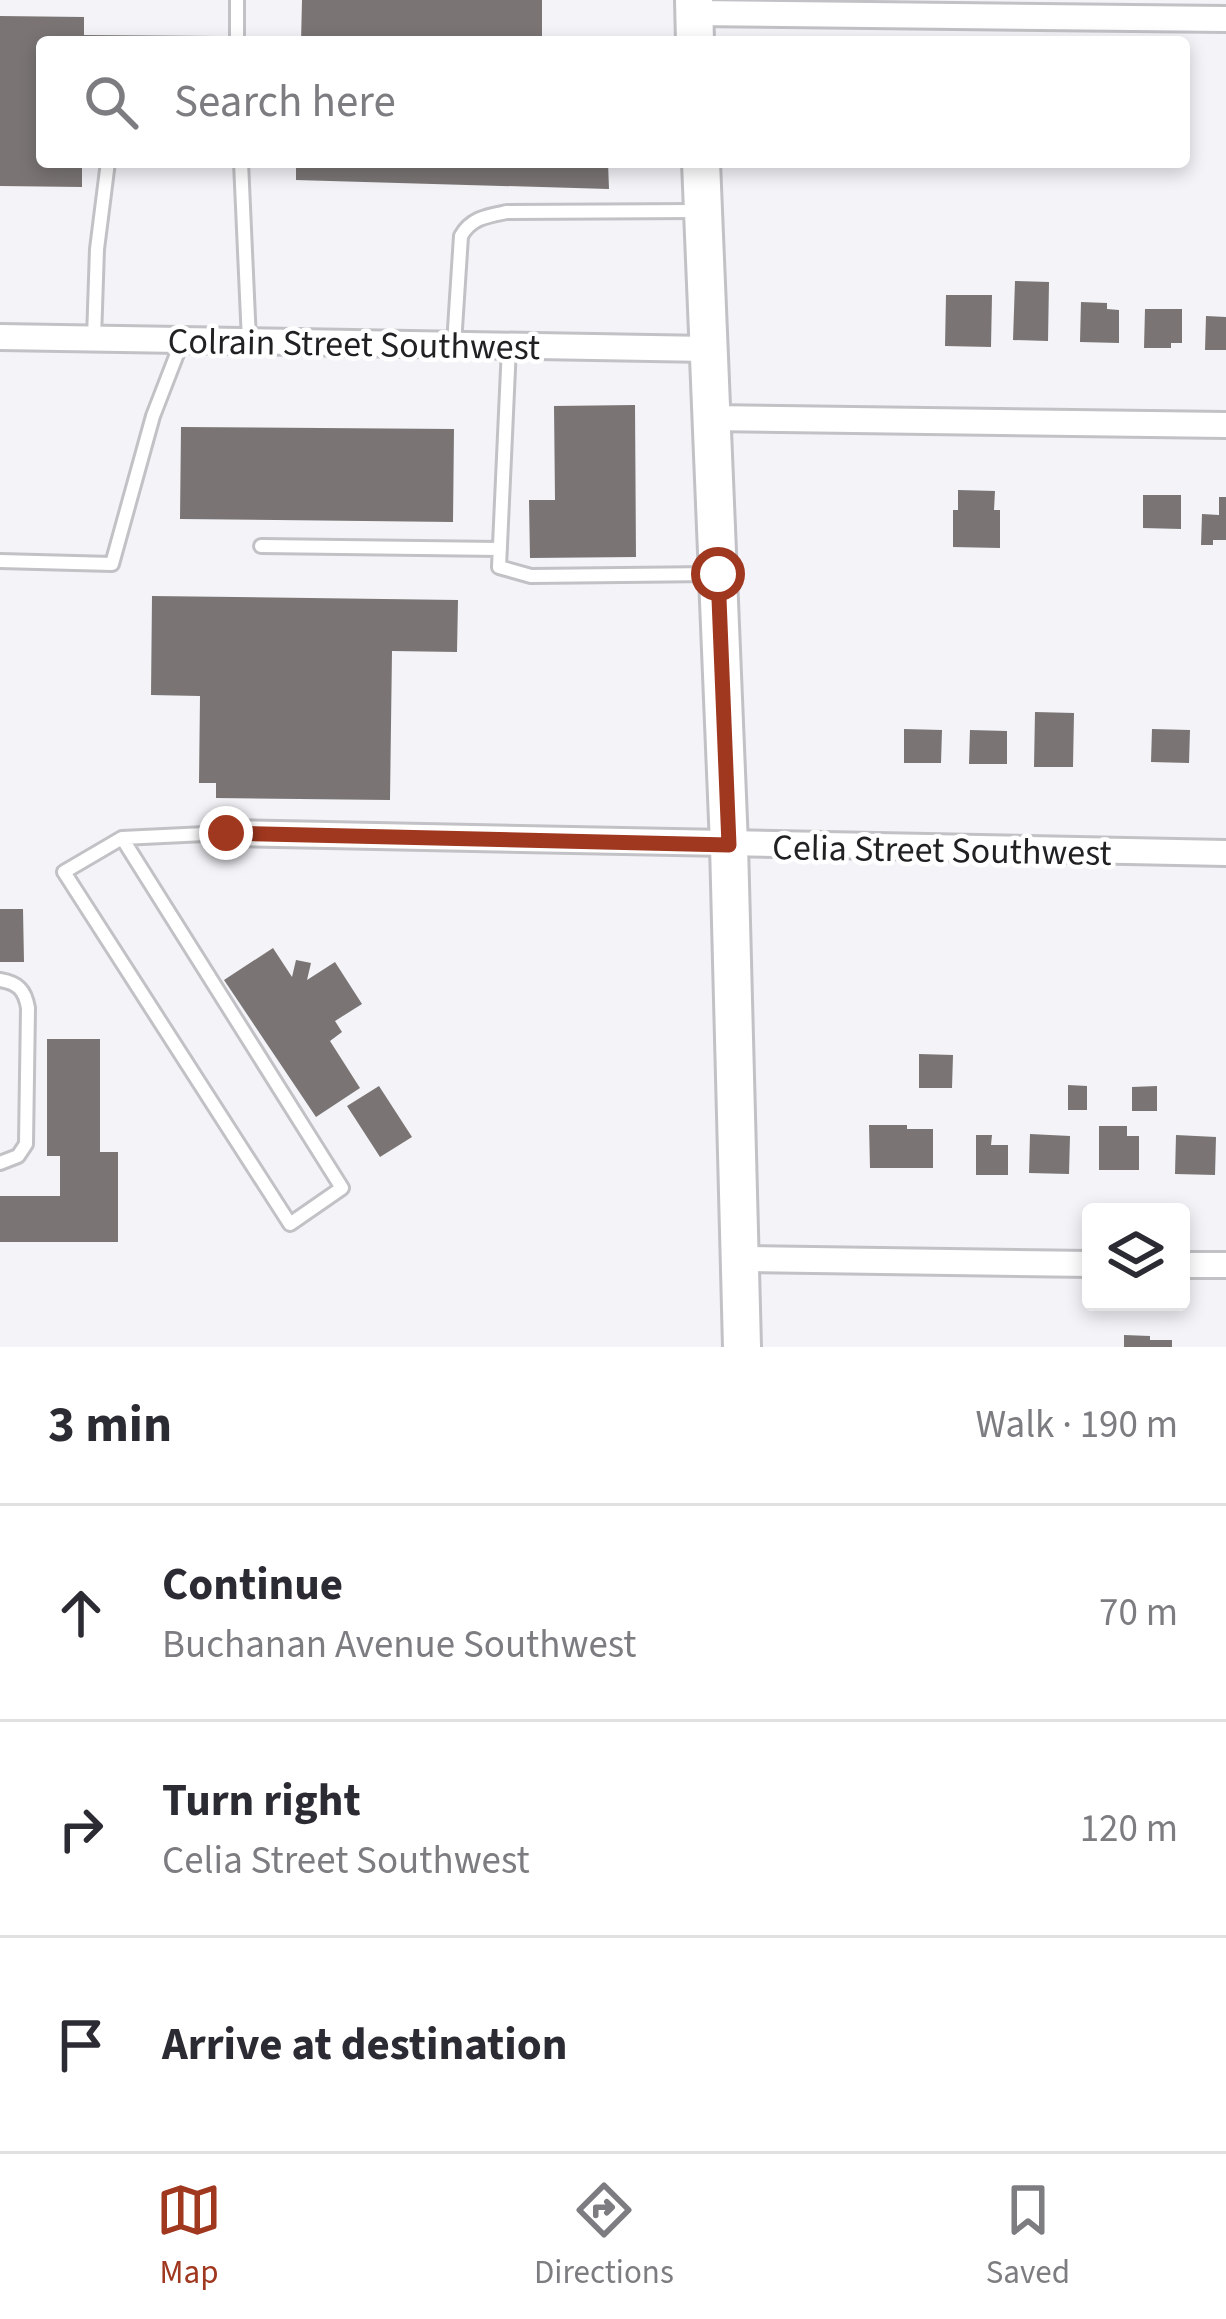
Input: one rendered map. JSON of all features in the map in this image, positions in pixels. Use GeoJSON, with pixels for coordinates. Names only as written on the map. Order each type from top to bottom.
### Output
{"type":"FeatureCollection","features":[{"type":"Feature","properties":{"kind":"street"},"geometry":{"type":"LineString","coordinates":[[694,18],[1226,19]]}},
{"type":"Feature","properties":{"kind":"street"},"geometry":{"type":"LineString","coordinates":[[701,168],[729,845],[742,1347]]}},
{"type":"Feature","properties":{"kind":"street","name":"Colrain Street Southwest"},"geometry":{"type":"LineString","coordinates":[[0,337],[708,349]]}},
{"type":"Feature","properties":{"kind":"street"},"geometry":{"type":"LineString","coordinates":[[711,418],[1226,424]]}},
{"type":"Feature","properties":{"kind":"street","name":"Celia Street Southwest"},"geometry":{"type":"LineString","coordinates":[[226,833],[1226,853]]}},
{"type":"Feature","properties":{"kind":"street"},"geometry":{"type":"LineString","coordinates":[[739,1259],[1082,1264]]}},
{"type":"Feature","properties":{"kind":"street"},"geometry":{"type":"LineString","coordinates":[[1190,1265],[1226,1265]]}},
{"type":"Feature","properties":{"kind":"lane"},"geometry":{"type":"LineString","coordinates":[[237,0],[237,36]]}},
{"type":"Feature","properties":{"kind":"lane"},"geometry":{"type":"LineString","coordinates":[[94,338],[97,249],[107,168]]}},
{"type":"Feature","properties":{"kind":"lane"},"geometry":{"type":"LineString","coordinates":[[242,168],[248,341]]}},
{"type":"Feature","properties":{"kind":"lane"},"geometry":{"type":"LineString","coordinates":[[454,344],[461,236],[467,225],[507,212],[704,211]]}},
{"type":"Feature","properties":{"kind":"lane"},"geometry":{"type":"LineString","coordinates":[[0,561],[112,563],[153,416],[182,340]]}},
{"type":"Feature","properties":{"kind":"lane"},"geometry":{"type":"LineString","coordinates":[[508,346],[499,567],[531,576],[718,574]]}},
{"type":"Feature","properties":{"kind":"lane"},"geometry":{"type":"LineString","coordinates":[[261,546],[500,549]]}},
{"type":"Feature","properties":{"kind":"lane"},"geometry":{"type":"LineString","coordinates":[[122,838],[342,1188],[290,1224],[64,872],[122,838],[226,833]]}},
{"type":"Feature","properties":{"kind":"lane"},"geometry":{"type":"LineString","coordinates":[[0,980],[15,983],[25,994],[28,1008],[26,1144],[18,1156],[0,1163]]}},
{"type":"Feature","properties":{"kind":"building"},"geometry":{"type":"Polygon","coordinates":[[[302,0],[542,0],[542,36],[301,36],[302,0]]]}},
{"type":"Feature","properties":{"kind":"building"},"geometry":{"type":"Polygon","coordinates":[[[0,16],[84,17],[84,35],[217,36],[36,36],[36,168],[82,168],[82,187],[0,186],[0,16]]]}},
{"type":"Feature","properties":{"kind":"building"},"geometry":{"type":"Polygon","coordinates":[[[296,168],[608,168],[609,189],[296,180],[296,168]]]}},
{"type":"Feature","properties":{"kind":"building"},"geometry":{"type":"Polygon","coordinates":[[[1015,281],[1049,282],[1048,341],[1013,340],[1015,281]]]}},
{"type":"Feature","properties":{"kind":"building"},"geometry":{"type":"Polygon","coordinates":[[[946,295],[992,295],[991,347],[945,346],[946,295]]]}},
{"type":"Feature","properties":{"kind":"building"},"geometry":{"type":"Polygon","coordinates":[[[1081,302],[1107,303],[1107,309],[1119,310],[1119,343],[1080,342],[1081,302]]]}},
{"type":"Feature","properties":{"kind":"building"},"geometry":{"type":"Polygon","coordinates":[[[1145,309],[1182,309],[1182,343],[1144,348],[1145,309]]]}},
{"type":"Feature","properties":{"kind":"building"},"geometry":{"type":"Polygon","coordinates":[[[1206,316],[1226,317],[1226,350],[1205,350],[1206,316]]]}},
{"type":"Feature","properties":{"kind":"building"},"geometry":{"type":"Polygon","coordinates":[[[635,405],[636,557],[530,558],[529,500],[555,500],[554,406],[635,405]]]}},
{"type":"Feature","properties":{"kind":"building"},"geometry":{"type":"Polygon","coordinates":[[[181,427],[454,429],[453,522],[180,519],[181,427]]]}},
{"type":"Feature","properties":{"kind":"building"},"geometry":{"type":"Polygon","coordinates":[[[958,490],[995,491],[1000,548],[953,547],[958,490]]]}},
{"type":"Feature","properties":{"kind":"building"},"geometry":{"type":"Polygon","coordinates":[[[1143,495],[1181,495],[1181,529],[1143,528],[1143,495]]]}},
{"type":"Feature","properties":{"kind":"building"},"geometry":{"type":"Polygon","coordinates":[[[1219,497],[1226,497],[1226,540],[1201,545],[1202,514],[1219,515],[1219,497]]]}},
{"type":"Feature","properties":{"kind":"building"},"geometry":{"type":"Polygon","coordinates":[[[152,596],[458,600],[457,652],[392,651],[390,800],[216,798],[216,783],[199,783],[200,696],[151,695],[152,596]]]}},
{"type":"Feature","properties":{"kind":"building"},"geometry":{"type":"Polygon","coordinates":[[[1035,712],[1074,713],[1073,767],[1034,767],[1035,712]]]}},
{"type":"Feature","properties":{"kind":"building"},"geometry":{"type":"Polygon","coordinates":[[[904,729],[942,730],[941,763],[904,763],[904,729]]]}},
{"type":"Feature","properties":{"kind":"building"},"geometry":{"type":"Polygon","coordinates":[[[1152,729],[1190,730],[1189,763],[1151,762],[1152,729]]]}},
{"type":"Feature","properties":{"kind":"building"},"geometry":{"type":"Polygon","coordinates":[[[970,730],[1007,731],[1007,764],[969,764],[970,730]]]}},
{"type":"Feature","properties":{"kind":"building"},"geometry":{"type":"Polygon","coordinates":[[[0,909],[23,909],[24,962],[0,962],[0,909]]]}},
{"type":"Feature","properties":{"kind":"building"},"geometry":{"type":"Polygon","coordinates":[[[273,948],[292,977],[296,960],[311,963],[307,980],[335,962],[362,1004],[335,1021],[342,1032],[330,1041],[360,1088],[316,1117],[224,980],[273,948]]]}},
{"type":"Feature","properties":{"kind":"building"},"geometry":{"type":"Polygon","coordinates":[[[47,1039],[100,1039],[100,1152],[118,1152],[118,1242],[0,1242],[0,1196],[60,1196],[60,1156],[47,1156],[47,1039]]]}},
{"type":"Feature","properties":{"kind":"building"},"geometry":{"type":"Polygon","coordinates":[[[919,1054],[953,1055],[952,1088],[919,1088],[919,1054]]]}},
{"type":"Feature","properties":{"kind":"building"},"geometry":{"type":"Polygon","coordinates":[[[1068,1085],[1087,1086],[1087,1110],[1068,1110],[1068,1085]]]}},
{"type":"Feature","properties":{"kind":"building"},"geometry":{"type":"Polygon","coordinates":[[[379,1086],[412,1137],[380,1157],[347,1106],[379,1086]]]}},
{"type":"Feature","properties":{"kind":"building"},"geometry":{"type":"Polygon","coordinates":[[[1157,1086],[1157,1111],[1132,1111],[1132,1087],[1157,1086]]]}},
{"type":"Feature","properties":{"kind":"building"},"geometry":{"type":"Polygon","coordinates":[[[869,1125],[933,1129],[933,1168],[870,1168],[869,1125]]]}},
{"type":"Feature","properties":{"kind":"building"},"geometry":{"type":"Polygon","coordinates":[[[1099,1126],[1127,1126],[1127,1136],[1139,1136],[1139,1170],[1099,1170],[1099,1126]]]}},
{"type":"Feature","properties":{"kind":"building"},"geometry":{"type":"Polygon","coordinates":[[[1030,1134],[1070,1136],[1069,1174],[1029,1173],[1030,1134]]]}},
{"type":"Feature","properties":{"kind":"building"},"geometry":{"type":"Polygon","coordinates":[[[976,1135],[992,1135],[991,1145],[1008,1145],[1008,1175],[976,1175],[976,1135]]]}},
{"type":"Feature","properties":{"kind":"building"},"geometry":{"type":"Polygon","coordinates":[[[1176,1135],[1216,1137],[1215,1175],[1175,1174],[1176,1135]]]}},
{"type":"Feature","properties":{"kind":"building"},"geometry":{"type":"Polygon","coordinates":[[[1124,1335],[1172,1340],[1172,1347],[1124,1347],[1124,1335]]]}},
{"type":"Feature","properties":{"kind":"route"},"geometry":{"type":"LineString","coordinates":[[226,833],[729,845],[718,574]]}}]}
